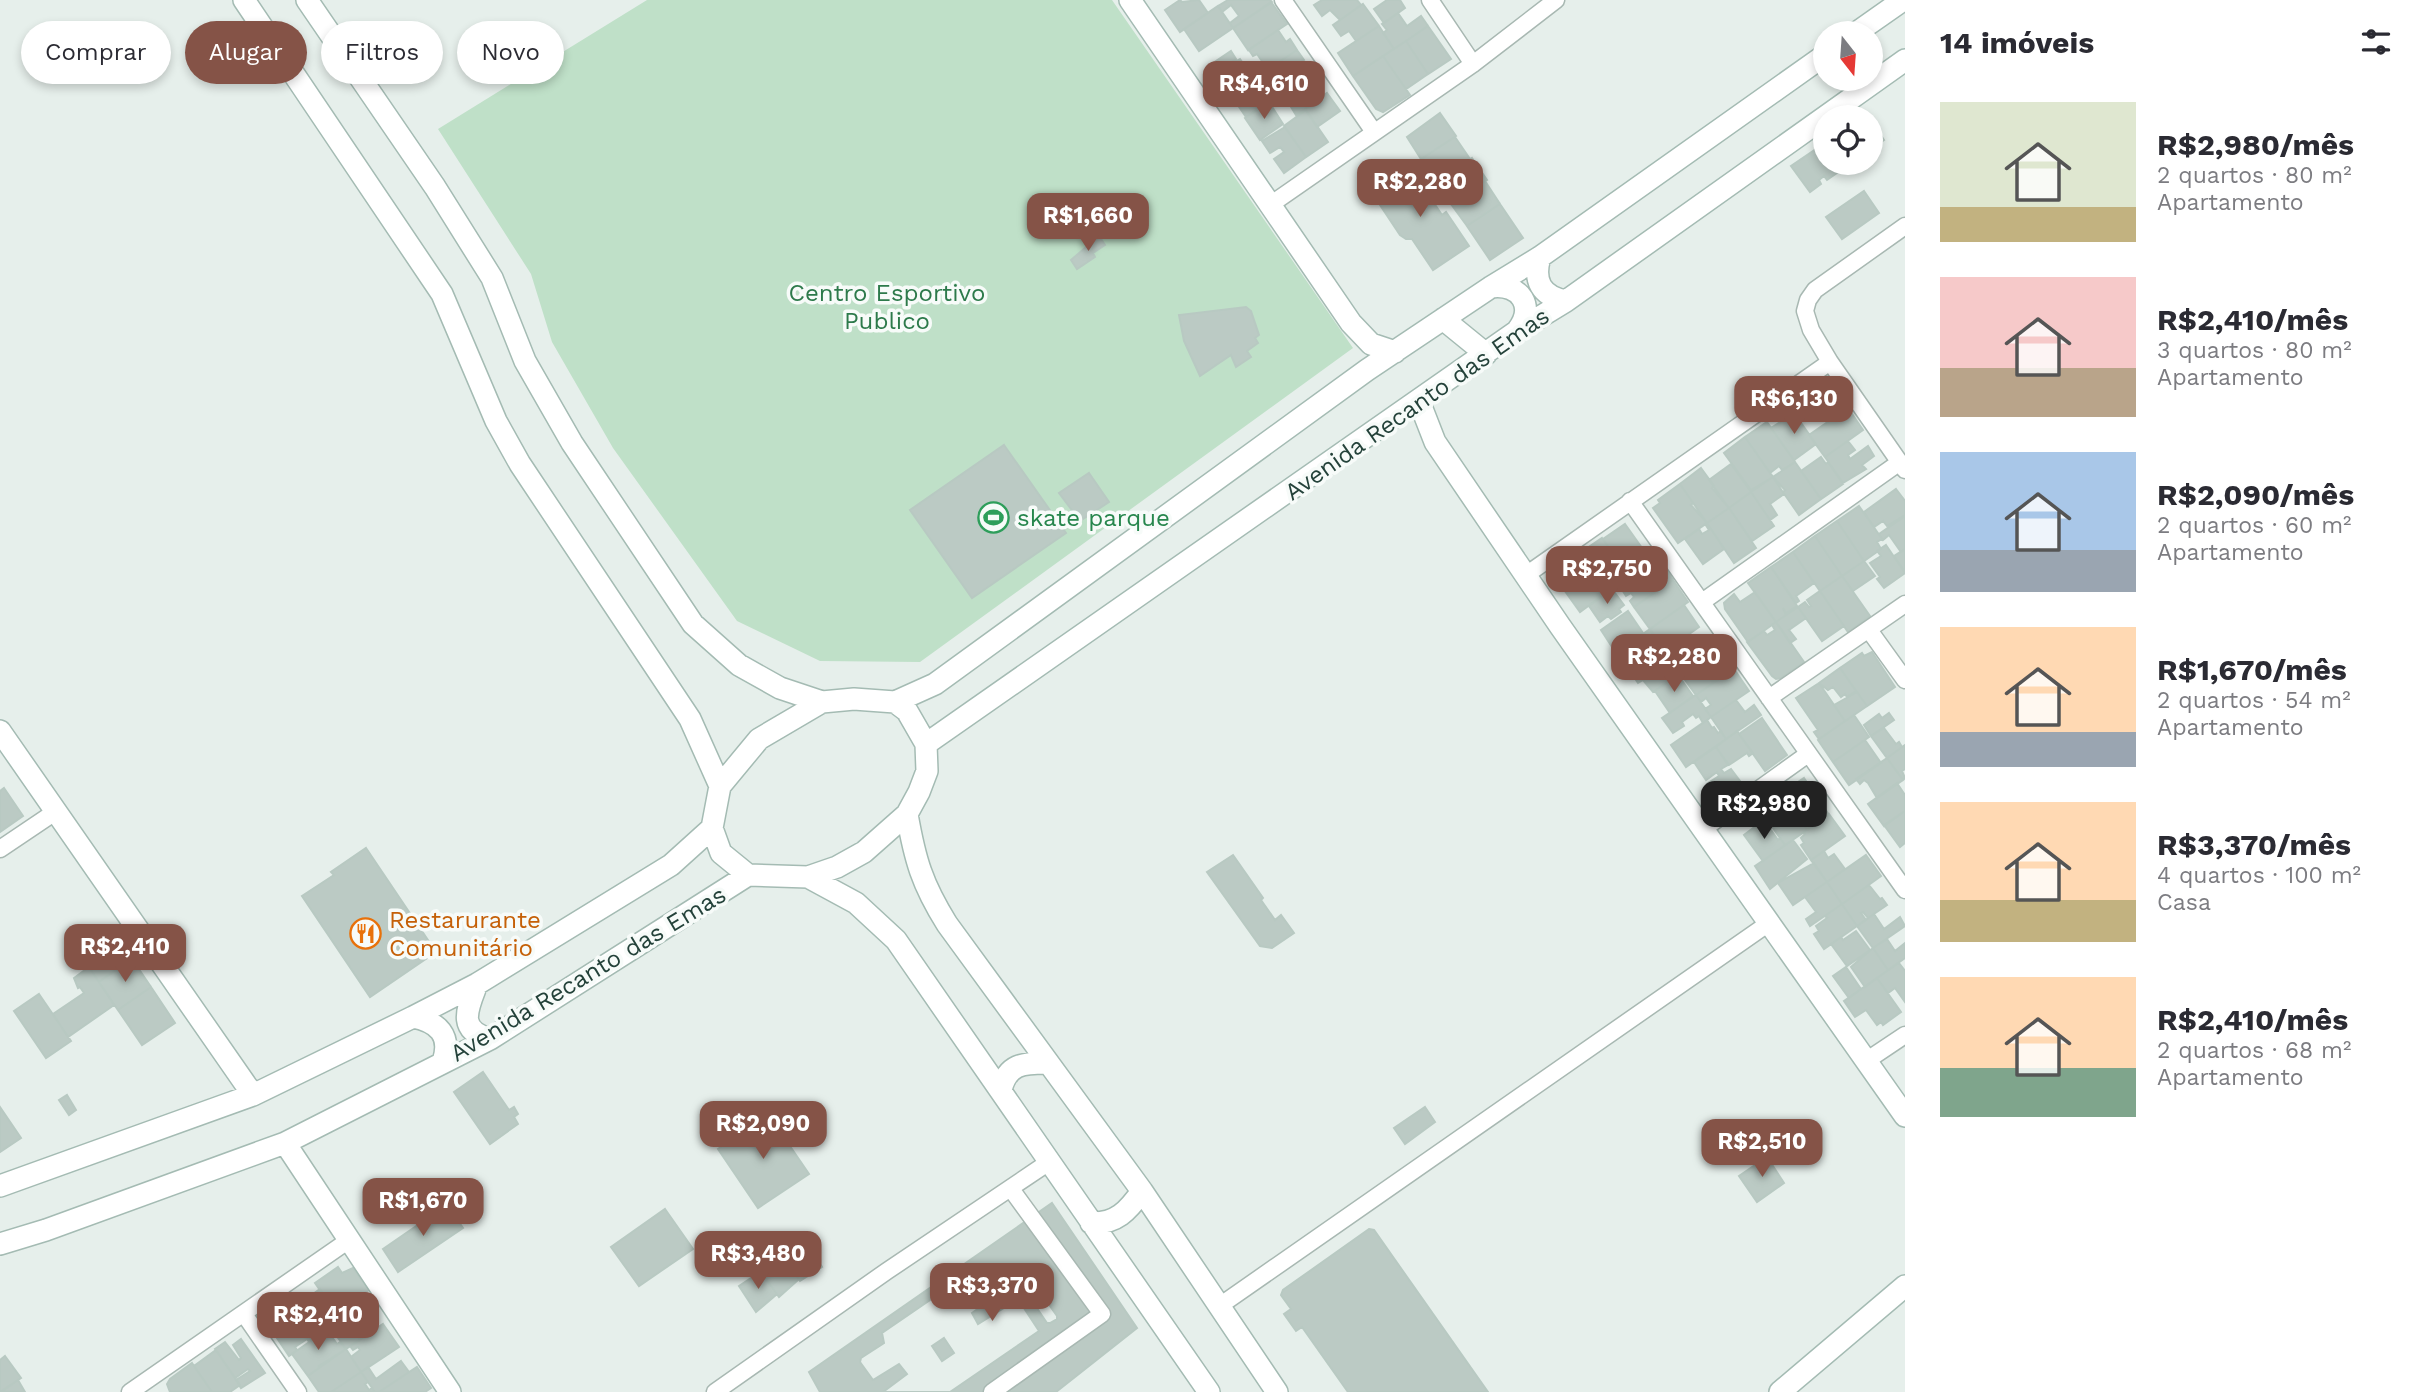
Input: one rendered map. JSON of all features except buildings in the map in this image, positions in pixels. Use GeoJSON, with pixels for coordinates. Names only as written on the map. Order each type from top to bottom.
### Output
{"type":"FeatureCollection","features":[{"type":"Feature","properties":{"kind":"main road"},"geometry":{"type":"LineString","coordinates":[[244,0],[442,294],[490,409],[514,453],[690,719],[720,786]]}},
{"type":"Feature","properties":{"kind":"main road"},"geometry":{"type":"LineString","coordinates":[[307,0],[435,187],[492,278],[525,361],[572,443],[693,624],[739,665],[780,688],[822,702],[853,699],[895,702],[935,684],[1367,370],[1540,257],[1813,64]]}},
{"type":"Feature","properties":{"kind":"main road"},"geometry":{"type":"LineString","coordinates":[[1130,0],[1351,323],[1371,344],[1395,352]]}},
{"type":"Feature","properties":{"kind":"main road"},"geometry":{"type":"LineString","coordinates":[[1873,21],[1903,0]]}},
{"type":"Feature","properties":{"kind":"main road","name":"Avenida Recanto das Emas"},"geometry":{"type":"LineString","coordinates":[[926,744],[1517,331],[1566,301],[1905,60]]}},
{"type":"Feature","properties":{"kind":"main road"},"geometry":{"type":"LineString","coordinates":[[1540,257],[1536,269],[1538,281],[1544,291],[1554,299],[1566,301]]}},
{"type":"Feature","properties":{"kind":"main road"},"geometry":{"type":"LineString","coordinates":[[1491,287],[1501,285],[1520,294],[1526,313],[1524,323],[1517,331]]}},
{"type":"Feature","properties":{"kind":"main road"},"geometry":{"type":"LineString","coordinates":[[1443,319],[1486,354]]}},
{"type":"Feature","properties":{"kind":"main road"},"geometry":{"type":"LineString","coordinates":[[1351,323],[1367,370]]}},
{"type":"Feature","properties":{"kind":"main road"},"geometry":{"type":"LineString","coordinates":[[1411,407],[1702,830],[1905,1116]]}},
{"type":"Feature","properties":{"kind":"main road"},"geometry":{"type":"LineString","coordinates":[[822,702],[759,739],[720,786],[712,828],[722,853],[748,875],[808,877],[837,867],[864,852],[907,814],[927,771],[926,744],[907,711],[895,702]]}},
{"type":"Feature","properties":{"kind":"main road"},"geometry":{"type":"LineString","coordinates":[[0,731],[253,1095]]}},
{"type":"Feature","properties":{"kind":"main road"},"geometry":{"type":"LineString","coordinates":[[907,814],[916,862],[931,898],[947,924],[1142,1191],[1277,1392]]}},
{"type":"Feature","properties":{"kind":"main road","name":"Avenida Recanto das Emas"},"geometry":{"type":"LineString","coordinates":[[0,1186],[253,1095],[413,1017],[477,984],[671,865],[712,828]]}},
{"type":"Feature","properties":{"kind":"main road","name":"Avenida Recanto das Emas"},"geometry":{"type":"LineString","coordinates":[[0,1244],[46,1230],[285,1143],[490,1039],[748,875]]}},
{"type":"Feature","properties":{"kind":"main road"},"geometry":{"type":"LineString","coordinates":[[808,877],[856,902],[896,940],[1209,1392]]}},
{"type":"Feature","properties":{"kind":"main road"},"geometry":{"type":"LineString","coordinates":[[477,984],[467,1018],[471,1030],[490,1039]]}},
{"type":"Feature","properties":{"kind":"main road"},"geometry":{"type":"LineString","coordinates":[[413,1017],[428,1020],[439,1029],[446,1053],[443,1062]]}},
{"type":"Feature","properties":{"kind":"main road"},"geometry":{"type":"LineString","coordinates":[[1001,1090],[1006,1075],[1012,1069],[1021,1065],[1046,1063]]}},
{"type":"Feature","properties":{"kind":"main road"},"geometry":{"type":"LineString","coordinates":[[285,1143],[450,1392]]}},
{"type":"Feature","properties":{"kind":"main road"},"geometry":{"type":"LineString","coordinates":[[1091,1223],[1115,1220],[1130,1209],[1142,1191]]}},
{"type":"Feature","properties":{"kind":"main road"},"geometry":{"type":"LineString","coordinates":[[1780,1392],[1905,1286]]}},
{"type":"Feature","properties":{"kind":"street"},"geometry":{"type":"LineString","coordinates":[[1283,0],[1374,132]]}},
{"type":"Feature","properties":{"kind":"street"},"geometry":{"type":"LineString","coordinates":[[1430,0],[1473,64]]}},
{"type":"Feature","properties":{"kind":"street"},"geometry":{"type":"LineString","coordinates":[[1270,205],[1473,64],[1556,0]]}},
{"type":"Feature","properties":{"kind":"street"},"geometry":{"type":"LineString","coordinates":[[1702,602],[1902,466],[1830,362],[1806,319],[1805,311],[1808,299],[1815,290],[1905,226]]}},
{"type":"Feature","properties":{"kind":"street"},"geometry":{"type":"LineString","coordinates":[[1526,575],[1830,362]]}},
{"type":"Feature","properties":{"kind":"street"},"geometry":{"type":"LineString","coordinates":[[1630,501],[1905,890]]}},
{"type":"Feature","properties":{"kind":"street"},"geometry":{"type":"LineString","coordinates":[[1769,698],[1905,604]]}},
{"type":"Feature","properties":{"kind":"street"},"geometry":{"type":"LineString","coordinates":[[1869,630],[1905,680]]}},
{"type":"Feature","properties":{"kind":"street"},"geometry":{"type":"LineString","coordinates":[[1702,830],[1808,754]]}},
{"type":"Feature","properties":{"kind":"street"},"geometry":{"type":"LineString","coordinates":[[0,849],[55,812]]}},
{"type":"Feature","properties":{"kind":"street"},"geometry":{"type":"LineString","coordinates":[[1218,1307],[1769,923]]}},
{"type":"Feature","properties":{"kind":"street"},"geometry":{"type":"LineString","coordinates":[[1866,1061],[1905,1035]]}},
{"type":"Feature","properties":{"kind":"street"},"geometry":{"type":"LineString","coordinates":[[715,1392],[887,1271],[1049,1162]]}},
{"type":"Feature","properties":{"kind":"street"},"geometry":{"type":"LineString","coordinates":[[992,1392],[1102,1314],[1011,1189]]}},
{"type":"Feature","properties":{"kind":"street"},"geometry":{"type":"LineString","coordinates":[[141,1389],[349,1240]]}},
{"type":"Feature","properties":{"kind":"street"},"geometry":{"type":"LineString","coordinates":[[244,1314],[298,1392]]}},
{"type":"Feature","properties":{"kind":"green space","name":"Centro Esportivo Publico"},"geometry":{"type":"Polygon","coordinates":[[[647,0],[1112,0],[1353,348],[920,662],[820,661],[737,621],[613,448],[552,342],[531,274],[438,129],[511,84],[564,84],[564,51],[647,0]]]}},
{"type":"Feature","properties":{"kind":"place","name":"skate parque"},"geometry":{"type":"Point","coordinates":[994,518]}},
{"type":"Feature","properties":{"kind":"place","name":"Restarurante Comunitário"},"geometry":{"type":"Point","coordinates":[366,934]}}]}
